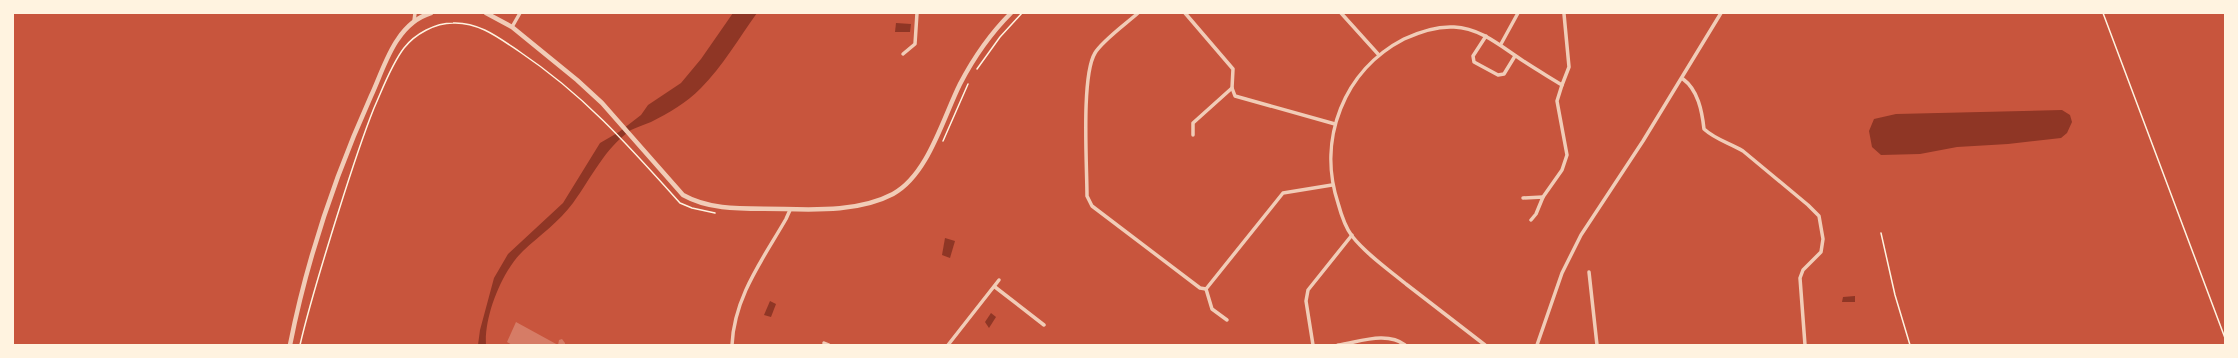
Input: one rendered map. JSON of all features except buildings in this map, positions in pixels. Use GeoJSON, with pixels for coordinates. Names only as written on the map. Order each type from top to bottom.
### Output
{"type":"FeatureCollection","features":[{"type":"Feature","properties":{"kind":"street"},"geometry":{"type":"LineString","coordinates":[[414,21],[415,13]]}},
{"type":"Feature","properties":{"kind":"street"},"geometry":{"type":"LineString","coordinates":[[290,345],[298,303],[326,209],[351,140],[397,39],[414,21],[431,13]]}},
{"type":"Feature","properties":{"kind":"street"},"geometry":{"type":"LineString","coordinates":[[486,13],[512,27],[577,80],[602,104],[679,192],[696,202],[717,207],[790,210],[831,209],[867,204],[894,193],[905,185],[926,159],[961,83],[972,64],[1009,14]]}},
{"type":"Feature","properties":{"kind":"street"},"geometry":{"type":"LineString","coordinates":[[512,27],[520,13]]}},
{"type":"Feature","properties":{"kind":"street"},"geometry":{"type":"LineString","coordinates":[[902,54],[916,44],[917,13]]}},
{"type":"Feature","properties":{"kind":"street"},"geometry":{"type":"LineString","coordinates":[[1138,13],[1096,51],[1089,65],[1086,128],[1087,196],[1092,206],[1200,288],[1206,289]]}},
{"type":"Feature","properties":{"kind":"street"},"geometry":{"type":"LineString","coordinates":[[1185,13],[1233,69],[1232,88],[1235,96],[1335,124]]}},
{"type":"Feature","properties":{"kind":"street"},"geometry":{"type":"LineString","coordinates":[[1341,13],[1378,54]]}},
{"type":"Feature","properties":{"kind":"street"},"geometry":{"type":"LineString","coordinates":[[1501,44],[1518,13]]}},
{"type":"Feature","properties":{"kind":"street"},"geometry":{"type":"LineString","coordinates":[[1537,345],[1562,273],[1581,235],[1683,79],[1721,13]]}},
{"type":"Feature","properties":{"kind":"street"},"geometry":{"type":"LineString","coordinates":[[1531,220],[1536,214],[1543,197],[1562,170],[1567,155],[1557,101],[1569,67],[1564,14]]}},
{"type":"Feature","properties":{"kind":"street"},"geometry":{"type":"LineString","coordinates":[[1485,345],[1375,259],[1352,235],[1342,216],[1332,185],[1330,154],[1335,124],[1346,95],[1378,54],[1394,44],[1425,30],[1452,27],[1466,28],[1486,36],[1501,44],[1515,56],[1562,85]]}},
{"type":"Feature","properties":{"kind":"street"},"geometry":{"type":"LineString","coordinates":[[1486,36],[1473,56],[1474,62],[1498,75],[1504,74],[1515,56]]}},
{"type":"Feature","properties":{"kind":"street"},"geometry":{"type":"LineString","coordinates":[[1683,79],[1691,85],[1696,95],[1703,116],[1704,129],[1714,138],[1732,144],[1744,151],[1819,216],[1823,239],[1821,252],[1803,270],[1800,278],[1806,345]]}},
{"type":"Feature","properties":{"kind":"street"},"geometry":{"type":"LineString","coordinates":[[1193,135],[1193,123],[1232,88]]}},
{"type":"Feature","properties":{"kind":"street"},"geometry":{"type":"LineString","coordinates":[[1206,289],[1283,194],[1332,185]]}},
{"type":"Feature","properties":{"kind":"street"},"geometry":{"type":"LineString","coordinates":[[1523,198],[1543,197]]}},
{"type":"Feature","properties":{"kind":"street"},"geometry":{"type":"LineString","coordinates":[[732,345],[734,322],[742,296],[790,210]]}},
{"type":"Feature","properties":{"kind":"street"},"geometry":{"type":"LineString","coordinates":[[1313,345],[1306,301],[1308,290],[1352,235]]}},
{"type":"Feature","properties":{"kind":"street"},"geometry":{"type":"LineString","coordinates":[[1589,272],[1597,345]]}},
{"type":"Feature","properties":{"kind":"street"},"geometry":{"type":"LineString","coordinates":[[948,345],[1000,280]]}},
{"type":"Feature","properties":{"kind":"street"},"geometry":{"type":"LineString","coordinates":[[995,287],[1044,325]]}},
{"type":"Feature","properties":{"kind":"street"},"geometry":{"type":"LineString","coordinates":[[1206,289],[1212,309],[1227,320]]}},
{"type":"Feature","properties":{"kind":"street"},"geometry":{"type":"LineString","coordinates":[[1338,345],[1388,338],[1398,340],[1405,345]]}},
{"type":"Feature","properties":{"kind":"street"},"geometry":{"type":"LineString","coordinates":[[824,343],[829,345]]}},
{"type":"Feature","properties":{"kind":"path"},"geometry":{"type":"LineString","coordinates":[[976,70],[1000,37],[1022,13]]}},
{"type":"Feature","properties":{"kind":"path"},"geometry":{"type":"LineString","coordinates":[[2103,13],[2225,338]]}},
{"type":"Feature","properties":{"kind":"path"},"geometry":{"type":"LineString","coordinates":[[300,345],[311,299],[359,144],[398,56],[411,40],[436,26],[452,23],[469,24],[487,30],[540,66],[575,93],[624,142]]}},
{"type":"Feature","properties":{"kind":"path"},"geometry":{"type":"LineString","coordinates":[[942,142],[969,83]]}},
{"type":"Feature","properties":{"kind":"path"},"geometry":{"type":"LineString","coordinates":[[1881,233],[1895,295],[1910,345]]}},
{"type":"Feature","properties":{"kind":"shaded area"},"geometry":{"type":"Polygon","coordinates":[[[733,13],[757,13],[709,80],[683,103],[651,122],[631,130],[613,146],[568,210],[515,260],[502,282],[491,308],[486,333],[486,345],[478,345],[480,330],[494,278],[508,254],[563,203],[600,143],[619,132],[641,115],[648,105],[681,83],[701,59],[733,13]]]}},
{"type":"Feature","properties":{"kind":"shaded area"},"geometry":{"type":"Polygon","coordinates":[[[896,23],[911,24],[910,32],[895,32],[896,23]]]}},
{"type":"Feature","properties":{"kind":"shaded area"},"geometry":{"type":"Polygon","coordinates":[[[2062,110],[2070,115],[2072,122],[2067,133],[2061,138],[2008,144],[1957,147],[1920,154],[1881,155],[1872,147],[1869,131],[1874,119],[1896,114],[2062,110]]]}},
{"type":"Feature","properties":{"kind":"shaded area"},"geometry":{"type":"Polygon","coordinates":[[[945,238],[955,241],[950,258],[942,255],[945,238]]]}},
{"type":"Feature","properties":{"kind":"shaded area"},"geometry":{"type":"Polygon","coordinates":[[[1855,296],[1855,302],[1842,302],[1843,297],[1855,296]]]}},
{"type":"Feature","properties":{"kind":"shaded area"},"geometry":{"type":"Polygon","coordinates":[[[770,301],[776,304],[771,317],[764,315],[770,301]]]}},
{"type":"Feature","properties":{"kind":"shaded area"},"geometry":{"type":"Polygon","coordinates":[[[991,313],[996,317],[989,328],[985,322],[991,313]]]}}]}
